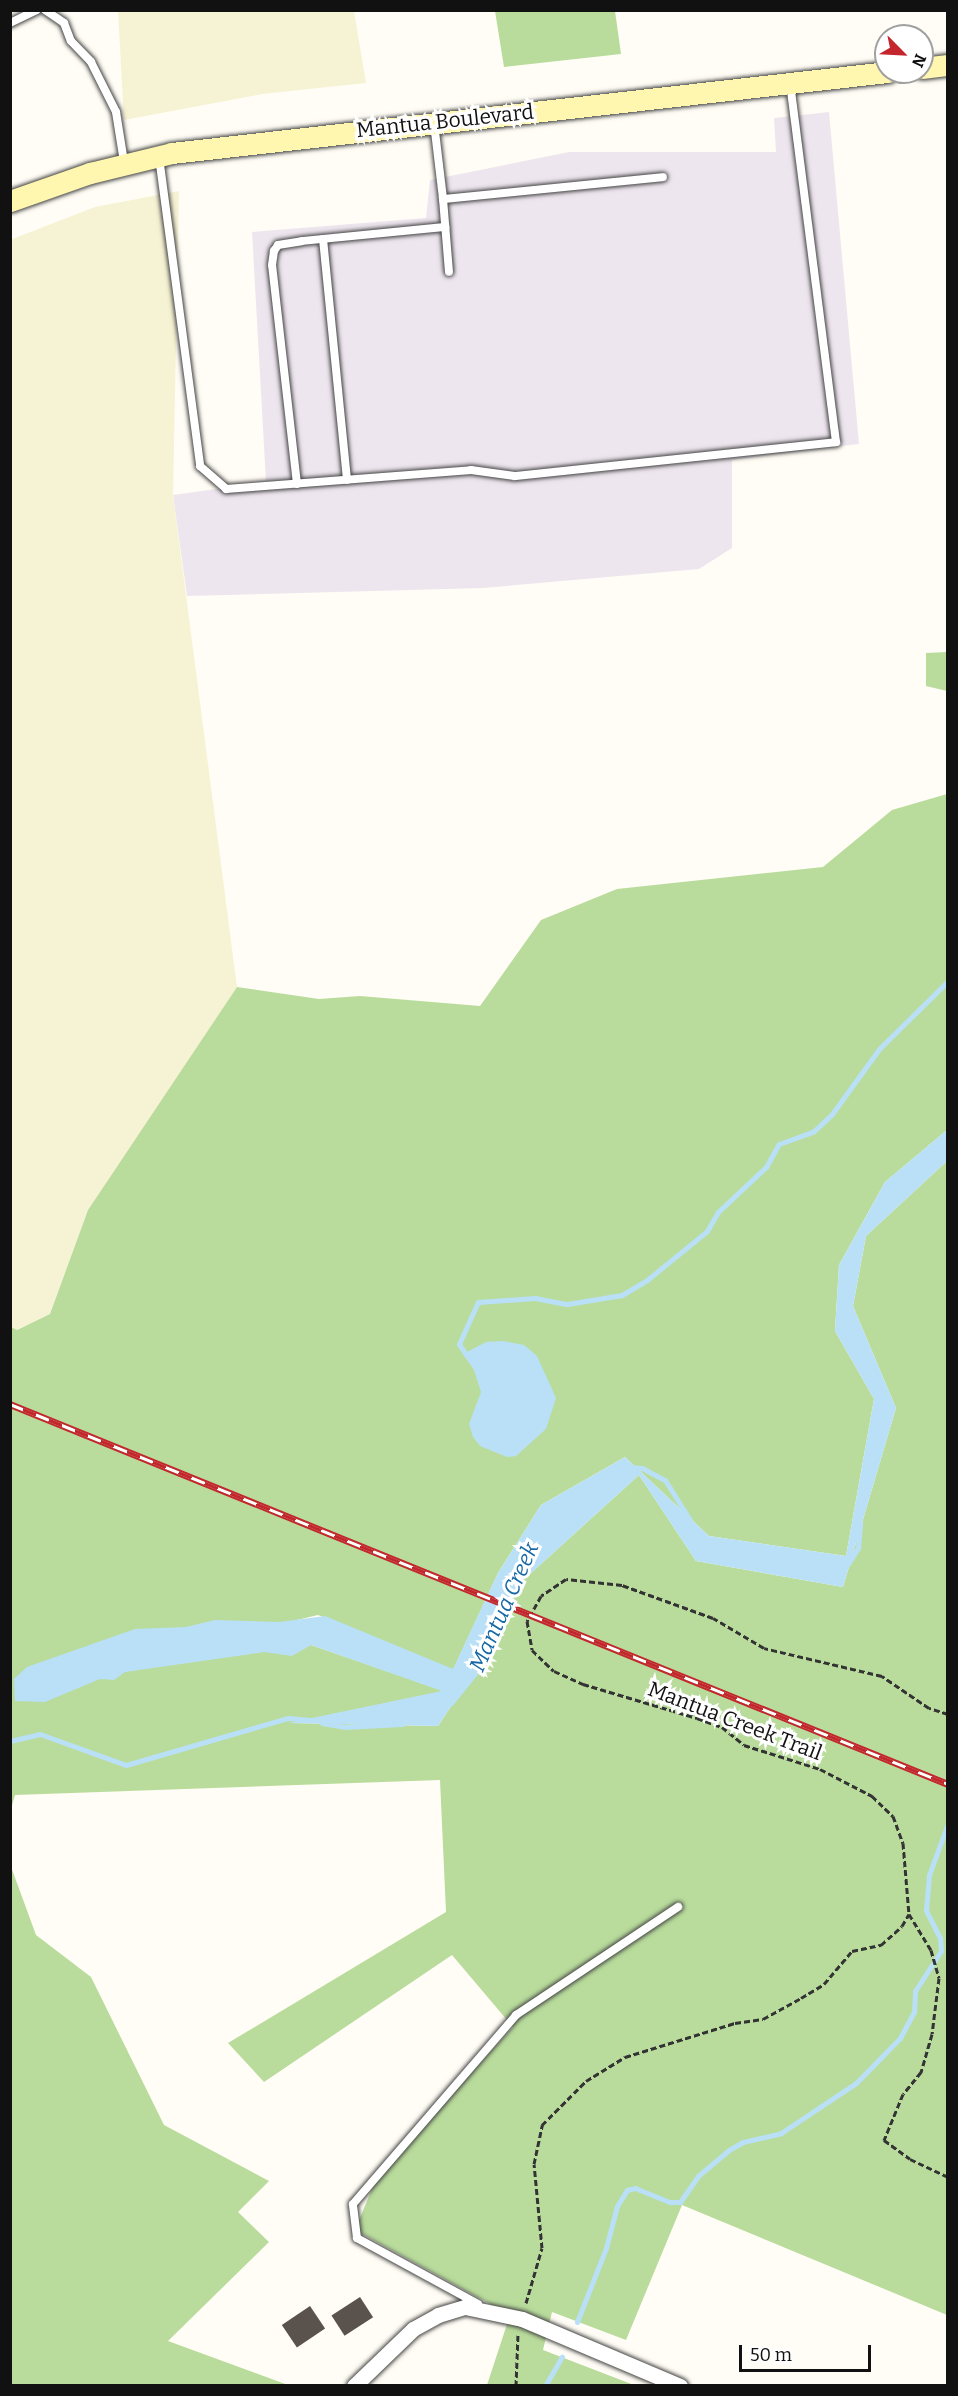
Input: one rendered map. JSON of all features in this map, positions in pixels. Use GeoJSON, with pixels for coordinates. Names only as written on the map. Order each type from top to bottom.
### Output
{"type":"FeatureCollection","features":[{"type":"Feature","properties":{"kind":"main road","name":"Mantua Boulevard"},"geometry":{"type":"LineString","coordinates":[[10,201],[124,163],[159,156],[434,122],[874,74]]}},
{"type":"Feature","properties":{"kind":"street"},"geometry":{"type":"LineString","coordinates":[[354,2385],[387,2350],[421,2325],[465,2307],[487,2309],[522,2319],[681,2385]]}},
{"type":"Feature","properties":{"kind":"lane"},"geometry":{"type":"LineString","coordinates":[[10,23],[37,10]]}},
{"type":"Feature","properties":{"kind":"lane"},"geometry":{"type":"LineString","coordinates":[[45,10],[64,23],[71,41],[91,62],[116,112],[124,163]]}},
{"type":"Feature","properties":{"kind":"lane"},"geometry":{"type":"LineString","coordinates":[[159,156],[200,466],[226,489],[471,470],[516,476],[836,441],[790,84]]}},
{"type":"Feature","properties":{"kind":"lane"},"geometry":{"type":"LineString","coordinates":[[434,122],[450,272]]}},
{"type":"Feature","properties":{"kind":"lane"},"geometry":{"type":"LineString","coordinates":[[443,199],[663,177]]}},
{"type":"Feature","properties":{"kind":"lane"},"geometry":{"type":"LineString","coordinates":[[297,484],[272,265],[278,245],[446,226]]}},
{"type":"Feature","properties":{"kind":"lane"},"geometry":{"type":"LineString","coordinates":[[323,239],[347,480]]}},
{"type":"Feature","properties":{"kind":"lane"},"geometry":{"type":"LineString","coordinates":[[487,2309],[357,2238],[353,2204],[516,2015],[678,1907]]}},
{"type":"Feature","properties":{"kind":"path","name":"Mantua Creek Trail"},"geometry":{"type":"LineString","coordinates":[[909,1914],[903,1844],[893,1816],[872,1796],[820,1769],[744,1744],[722,1727],[583,1684],[554,1671],[532,1650],[526,1621],[541,1596],[566,1579],[622,1585],[712,1618],[764,1648],[882,1676],[929,1708],[948,1714]]}},
{"type":"Feature","properties":{"kind":"path"},"geometry":{"type":"LineString","coordinates":[[516,2385],[522,2319],[542,2248],[534,2164],[542,2125],[586,2081],[624,2057],[735,2023],[763,2019],[801,1998],[824,1984],[852,1951],[880,1945],[902,1926],[909,1914],[931,1950],[939,1978],[938,2006],[921,2072],[903,2094],[884,2140],[910,2159],[948,2177]]}},
{"type":"Feature","properties":{"kind":"shaded area"},"geometry":{"type":"Polygon","coordinates":[[[118,11],[354,11],[366,83],[262,94],[124,120],[118,11]]]}},
{"type":"Feature","properties":{"kind":"shaded area"},"geometry":{"type":"Polygon","coordinates":[[[829,112],[859,444],[732,460],[732,548],[699,569],[483,588],[187,596],[173,495],[266,482],[252,232],[426,218],[430,180],[569,152],[776,152],[774,118],[829,112]]]}},
{"type":"Feature","properties":{"kind":"shaded area"},"geometry":{"type":"Polygon","coordinates":[[[179,191],[173,495],[237,987],[88,1210],[50,1314],[16,1330],[10,1327],[10,240],[95,207],[179,191]]]}},
{"type":"Feature","properties":{"kind":"green space"},"geometry":{"type":"Polygon","coordinates":[[[495,11],[615,11],[621,54],[504,67],[495,11]]]}},
{"type":"Feature","properties":{"kind":"green space"},"geometry":{"type":"Polygon","coordinates":[[[947,652],[947,691],[926,686],[926,653],[947,652]]]}},
{"type":"Feature","properties":{"kind":"green space"},"geometry":{"type":"Polygon","coordinates":[[[947,794],[947,1130],[885,1182],[839,1265],[835,1331],[874,1399],[846,1556],[709,1536],[625,1457],[541,1505],[498,1573],[453,1670],[318,1615],[14,1687],[311,1645],[444,1691],[291,1723],[438,1726],[503,1628],[519,1584],[639,1475],[696,1561],[843,1587],[896,1408],[853,1306],[866,1236],[947,1161],[947,2315],[682,2205],[626,2340],[552,2312],[543,2350],[634,2385],[487,2385],[510,2315],[355,2230],[377,2177],[513,2027],[452,1955],[264,2082],[228,2043],[446,1912],[440,1780],[15,1795],[11,1809],[11,1327],[17,1330],[50,1314],[88,1210],[237,987],[319,999],[360,996],[480,1006],[541,920],[617,889],[823,867],[892,810],[947,794]]]}},
{"type":"Feature","properties":{"kind":"green space"},"geometry":{"type":"Polygon","coordinates":[[[10,1864],[36,1935],[91,1977],[164,2125],[269,2181],[238,2212],[269,2242],[168,2341],[288,2385],[11,2385],[10,1864]]]}},
{"type":"Feature","properties":{"kind":"water"},"geometry":{"type":"Polygon","coordinates":[[[947,1130],[947,1161],[866,1236],[853,1306],[896,1408],[843,1587],[696,1561],[639,1475],[519,1584],[503,1628],[438,1726],[288,1723],[442,1691],[311,1645],[292,1656],[264,1652],[125,1672],[114,1680],[100,1679],[45,1702],[15,1701],[14,1679],[27,1667],[135,1629],[186,1627],[215,1620],[279,1622],[325,1616],[453,1669],[498,1573],[541,1505],[625,1457],[709,1536],[846,1556],[874,1399],[835,1331],[839,1265],[885,1182],[947,1130]]]}},
{"type":"Feature","properties":{"kind":"water"},"geometry":{"type":"Polygon","coordinates":[[[503,1341],[524,1345],[537,1356],[556,1398],[546,1429],[516,1456],[507,1457],[480,1446],[473,1437],[469,1424],[481,1392],[474,1370],[463,1354],[486,1342],[503,1341]]]}},
{"type":"Feature","properties":{"kind":"building"},"geometry":{"type":"Polygon","coordinates":[[[360,2297],[373,2317],[345,2336],[331,2316],[360,2297]]]}},
{"type":"Feature","properties":{"kind":"building"},"geometry":{"type":"Polygon","coordinates":[[[310,2306],[325,2328],[297,2347],[282,2325],[310,2306]]]}},
{"type":"Feature","properties":{"kind":"waterway"},"geometry":{"type":"LineString","coordinates":[[467,1356],[459,1344],[478,1302],[535,1298],[567,1304],[622,1295],[647,1280],[707,1231],[718,1212],[766,1167],[779,1144],[814,1131],[832,1114],[879,1049],[948,981]]}},
{"type":"Feature","properties":{"kind":"waterway","name":"Mantua Creek"},"geometry":{"type":"LineString","coordinates":[[629,1467],[642,1468],[665,1480],[690,1520]]}},
{"type":"Feature","properties":{"kind":"waterway","name":"Mantua Creek"},"geometry":{"type":"LineString","coordinates":[[848,1564],[858,1548],[860,1523]]}},
{"type":"Feature","properties":{"kind":"waterway","name":"Mantua Creek"},"geometry":{"type":"LineString","coordinates":[[451,1703],[476,1672],[485,1652]]}},
{"type":"Feature","properties":{"kind":"waterway","name":"Mantua Creek"},"geometry":{"type":"LineString","coordinates":[[10,1741],[40,1734],[126,1765],[288,1718],[313,1720]]}},
{"type":"Feature","properties":{"kind":"waterway","name":"Mantua Creek"},"geometry":{"type":"LineString","coordinates":[[322,1723],[344,1727],[402,1724]]}},
{"type":"Feature","properties":{"kind":"waterway"},"geometry":{"type":"LineString","coordinates":[[577,2322],[606,2248],[617,2206],[627,2190],[635,2188],[670,2202],[680,2202],[698,2176],[729,2150],[743,2142],[781,2133],[856,2083],[900,2038],[914,2012],[915,1991],[941,1951],[940,1938],[926,1910],[929,1875],[948,1823]]}},
{"type":"Feature","properties":{"kind":"waterway"},"geometry":{"type":"LineString","coordinates":[[545,2386],[562,2357]]}},
{"type":"Feature","properties":{"kind":"railway"},"geometry":{"type":"LineString","coordinates":[[10,1404],[948,1784]]}}]}
